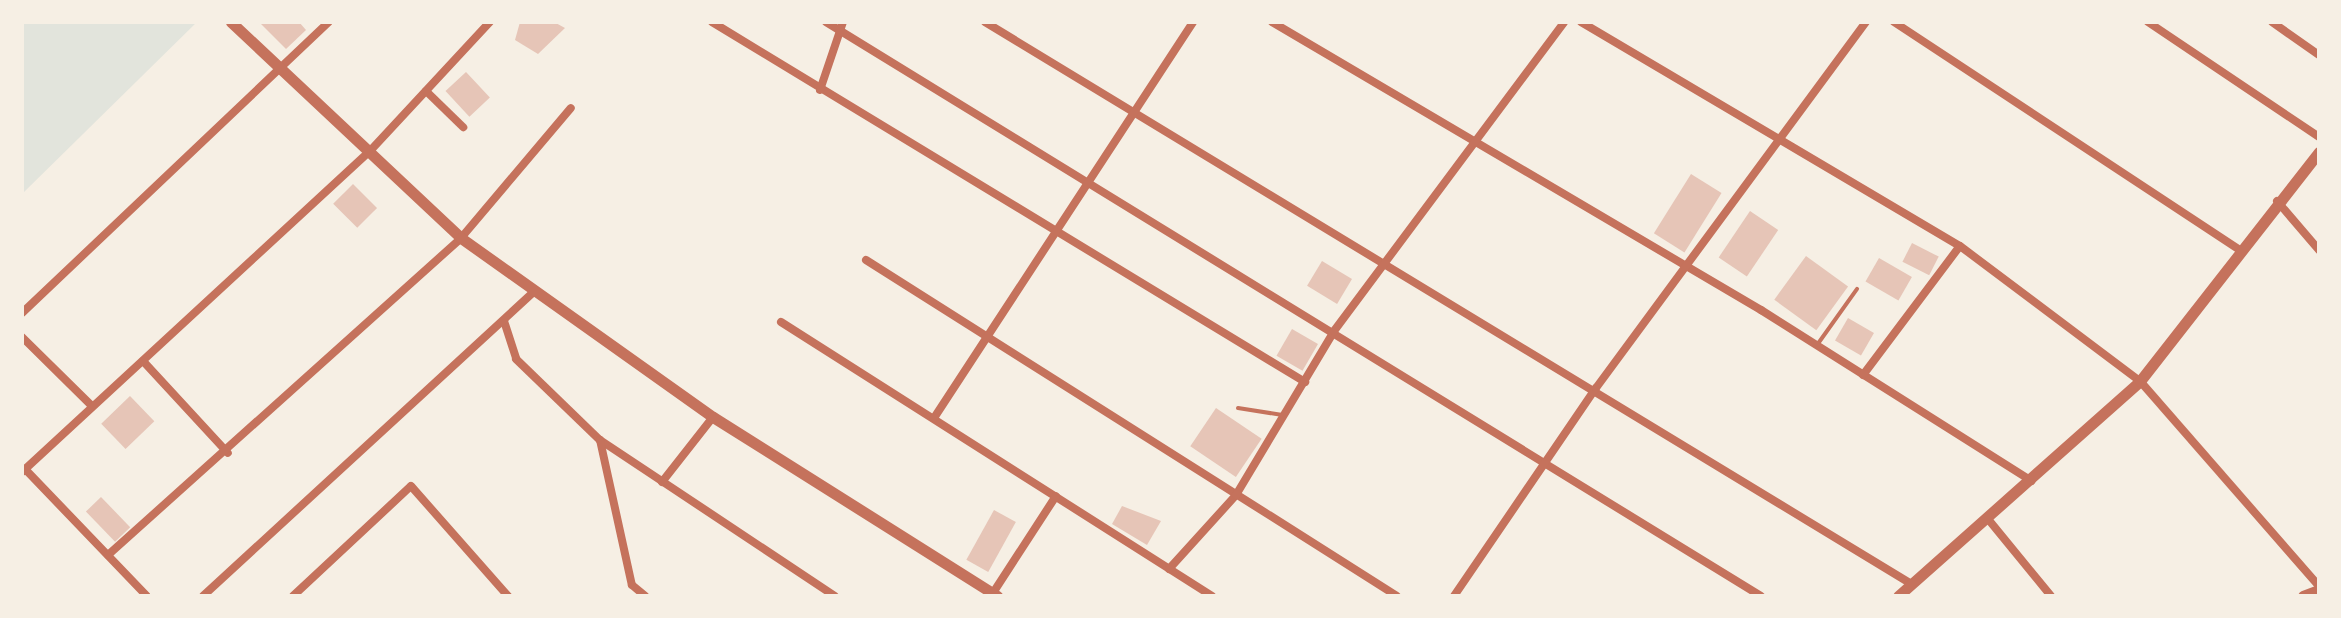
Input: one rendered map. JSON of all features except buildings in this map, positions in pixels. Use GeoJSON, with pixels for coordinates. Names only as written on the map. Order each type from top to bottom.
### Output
{"type":"FeatureCollection","features":[{"type":"Feature","properties":{"kind":"street"},"geometry":{"type":"LineString","coordinates":[[231,22],[461,238],[713,417],[994,595],[1056,496]]}},
{"type":"Feature","properties":{"kind":"street"},"geometry":{"type":"LineString","coordinates":[[22,313],[281,72],[329,22]]}},
{"type":"Feature","properties":{"kind":"street"},"geometry":{"type":"LineString","coordinates":[[147,596],[24,470],[370,151],[490,22]]}},
{"type":"Feature","properties":{"kind":"street"},"geometry":{"type":"LineString","coordinates":[[712,22],[1058,235],[1305,382]]}},
{"type":"Feature","properties":{"kind":"street"},"geometry":{"type":"LineString","coordinates":[[826,22],[841,26],[1761,596]]}},
{"type":"Feature","properties":{"kind":"street"},"geometry":{"type":"LineString","coordinates":[[985,22],[1135,109],[1596,388],[1913,585]]}},
{"type":"Feature","properties":{"kind":"street"},"geometry":{"type":"LineString","coordinates":[[934,418],[989,343],[1193,22]]}},
{"type":"Feature","properties":{"kind":"street"},"geometry":{"type":"LineString","coordinates":[[1272,22],[1476,146],[1817,345],[2031,481]]}},
{"type":"Feature","properties":{"kind":"street"},"geometry":{"type":"LineString","coordinates":[[1169,569],[1236,495],[1334,331],[1385,260],[1476,146],[1564,22]]}},
{"type":"Feature","properties":{"kind":"street"},"geometry":{"type":"LineString","coordinates":[[1581,22],[1779,143],[1960,246],[2140,381],[2319,588],[2303,596]]}},
{"type":"Feature","properties":{"kind":"street"},"geometry":{"type":"LineString","coordinates":[[1454,596],[1596,388],[1687,269],[1866,22]]}},
{"type":"Feature","properties":{"kind":"street"},"geometry":{"type":"LineString","coordinates":[[1894,22],[2240,250]]}},
{"type":"Feature","properties":{"kind":"street"},"geometry":{"type":"LineString","coordinates":[[2148,22],[2319,137]]}},
{"type":"Feature","properties":{"kind":"street"},"geometry":{"type":"LineString","coordinates":[[2272,22],[2319,55]]}},
{"type":"Feature","properties":{"kind":"street"},"geometry":{"type":"LineString","coordinates":[[820,90],[841,26]]}},
{"type":"Feature","properties":{"kind":"street"},"geometry":{"type":"LineString","coordinates":[[426,91],[463,127]]}},
{"type":"Feature","properties":{"kind":"street"},"geometry":{"type":"LineString","coordinates":[[108,555],[228,453],[461,238],[571,108]]}},
{"type":"Feature","properties":{"kind":"street"},"geometry":{"type":"LineString","coordinates":[[1898,596],[2140,381],[2277,201],[2319,152]]}},
{"type":"Feature","properties":{"kind":"street"},"geometry":{"type":"LineString","coordinates":[[2277,201],[2319,250]]}},
{"type":"Feature","properties":{"kind":"street"},"geometry":{"type":"LineString","coordinates":[[1863,375],[1960,246]]}},
{"type":"Feature","properties":{"kind":"street"},"geometry":{"type":"LineString","coordinates":[[866,260],[989,343],[1397,596]]}},
{"type":"Feature","properties":{"kind":"street"},"geometry":{"type":"LineString","coordinates":[[203,596],[536,290]]}},
{"type":"Feature","properties":{"kind":"street"},"geometry":{"type":"LineString","coordinates":[[504,321],[516,359],[600,440],[835,596]]}},
{"type":"Feature","properties":{"kind":"street"},"geometry":{"type":"LineString","coordinates":[[781,322],[1212,596]]}},
{"type":"Feature","properties":{"kind":"street"},"geometry":{"type":"LineString","coordinates":[[22,337],[91,405]]}},
{"type":"Feature","properties":{"kind":"street"},"geometry":{"type":"LineString","coordinates":[[143,361],[228,453]]}},
{"type":"Feature","properties":{"kind":"street"},"geometry":{"type":"LineString","coordinates":[[662,482],[713,417]]}},
{"type":"Feature","properties":{"kind":"street"},"geometry":{"type":"LineString","coordinates":[[600,440],[635,596]]}},
{"type":"Feature","properties":{"kind":"street"},"geometry":{"type":"LineString","coordinates":[[293,596],[411,486],[508,596]]}},
{"type":"Feature","properties":{"kind":"street"},"geometry":{"type":"LineString","coordinates":[[1988,519],[2051,596]]}},
{"type":"Feature","properties":{"kind":"street"},"geometry":{"type":"LineString","coordinates":[[632,585],[645,596]]}},
{"type":"Feature","properties":{"kind":"lane"},"geometry":{"type":"LineString","coordinates":[[1817,345],[1857,289]]}},
{"type":"Feature","properties":{"kind":"lane"},"geometry":{"type":"LineString","coordinates":[[1238,408],[1284,415]]}},
{"type":"Feature","properties":{"kind":"shaded area"},"geometry":{"type":"Polygon","coordinates":[[[22,22],[197,22],[22,194],[22,22]]]}}]}
